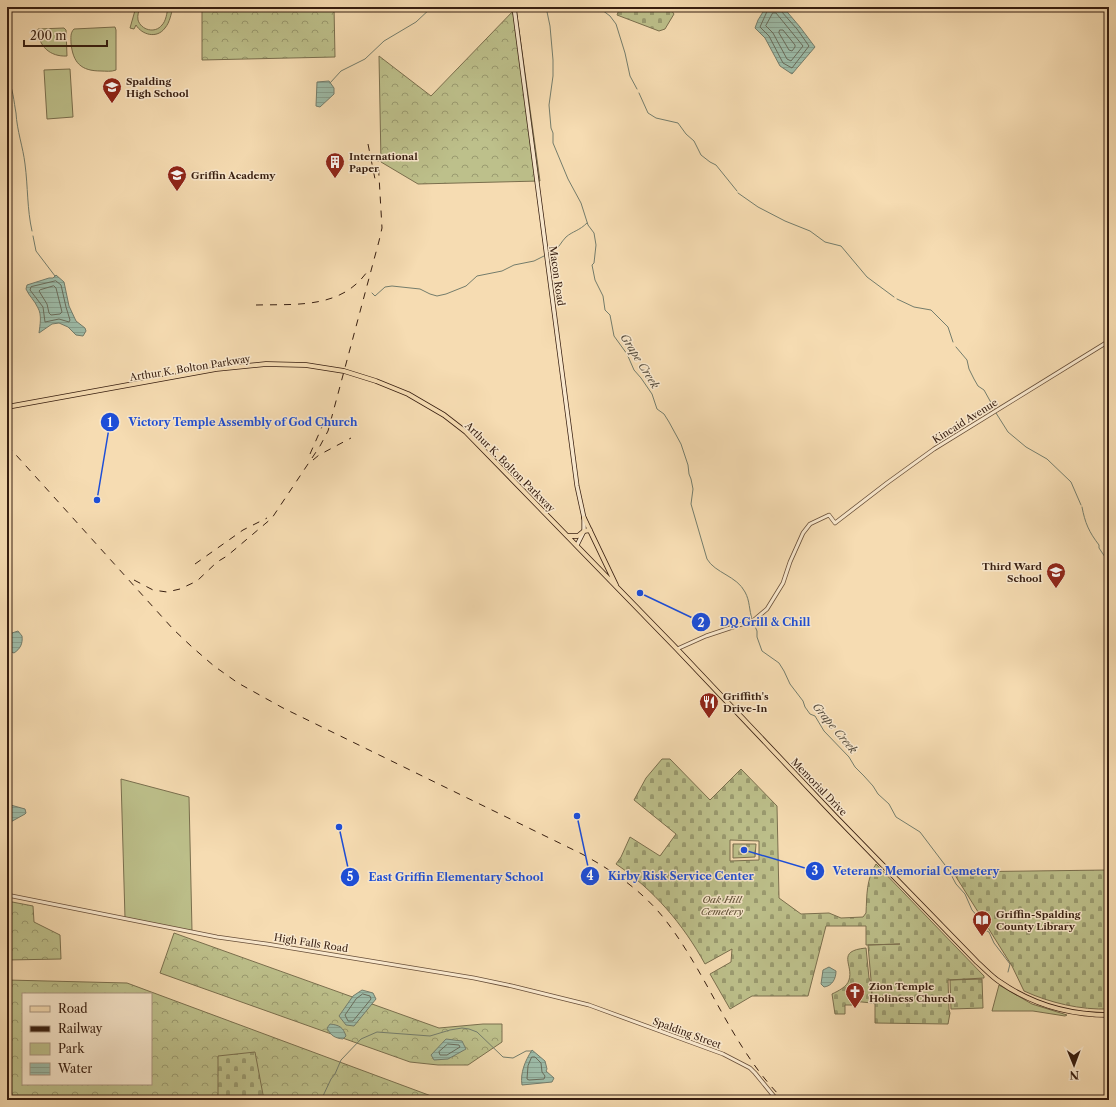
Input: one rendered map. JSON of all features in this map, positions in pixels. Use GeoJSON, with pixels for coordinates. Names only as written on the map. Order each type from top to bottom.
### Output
{"type":"FeatureCollection","features":[{"type":"Feature","properties":{"kind":"main road","name":"Macon Road"},"geometry":{"type":"LineString","coordinates":[[514,7],[577,486],[584,518],[584,531],[577,545]]}},
{"type":"Feature","properties":{"kind":"main road","name":"Arthur K. Bolton Parkway"},"geometry":{"type":"LineString","coordinates":[[7,406],[216,370],[266,364],[306,365],[344,371],[376,381],[408,394],[444,415],[466,432],[577,545]]}},
{"type":"Feature","properties":{"kind":"main road"},"geometry":{"type":"LineString","coordinates":[[584,518],[617,587]]}},
{"type":"Feature","properties":{"kind":"main road"},"geometry":{"type":"LineString","coordinates":[[568,536],[578,536],[584,531],[590,530]]}},
{"type":"Feature","properties":{"kind":"main road","name":"Memorial Drive"},"geometry":{"type":"LineString","coordinates":[[577,545],[820,800],[977,962],[999,982],[1041,1004],[1070,1012],[1090,1015],[1109,1015]]}},
{"type":"Feature","properties":{"kind":"street","name":"Kincaid Avenue"},"geometry":{"type":"LineString","coordinates":[[676,649],[706,636],[754,620],[767,609],[783,583],[803,532],[810,524],[829,514],[835,523],[934,449],[1109,341]]}},
{"type":"Feature","properties":{"kind":"street","name":"High Falls Road"},"geometry":{"type":"LineString","coordinates":[[7,895],[216,937],[474,978],[573,1001],[610,1013]]}},
{"type":"Feature","properties":{"kind":"street","name":"Spalding Street"},"geometry":{"type":"LineString","coordinates":[[610,1013],[723,1054],[738,1061],[755,1073],[776,1100]]}},
{"type":"Feature","properties":{"kind":"green space"},"geometry":{"type":"Polygon","coordinates":[[[136,7],[140,7],[138,20],[142,26],[148,30],[152,30],[159,28],[162,25],[168,7],[173,7],[167,26],[158,34],[154,35],[142,31],[136,25],[134,29],[130,28],[136,7]]]}},
{"type":"Feature","properties":{"kind":"green space"},"geometry":{"type":"Polygon","coordinates":[[[202,7],[334,7],[335,57],[202,60],[202,7]]]}},
{"type":"Feature","properties":{"kind":"green space"},"geometry":{"type":"Polygon","coordinates":[[[620,7],[669,7],[674,14],[665,29],[659,31],[617,15],[620,7]]]}},
{"type":"Feature","properties":{"kind":"green space"},"geometry":{"type":"Polygon","coordinates":[[[516,8],[540,181],[418,184],[381,162],[379,56],[431,96],[516,8]]]}},
{"type":"Feature","properties":{"kind":"green space"},"geometry":{"type":"Polygon","coordinates":[[[115,27],[116,70],[94,71],[83,67],[76,61],[71,43],[71,34],[74,29],[115,27]]]}},
{"type":"Feature","properties":{"kind":"green space"},"geometry":{"type":"Polygon","coordinates":[[[64,28],[66,30],[67,56],[55,55],[46,49],[40,41],[38,29],[64,28]]]}},
{"type":"Feature","properties":{"kind":"green space"},"geometry":{"type":"Polygon","coordinates":[[[70,69],[73,117],[47,119],[44,70],[70,69]]]}},
{"type":"Feature","properties":{"kind":"green space","name":"Oak Hill Cemetery"},"geometry":{"type":"Polygon","coordinates":[[[662,759],[670,759],[710,800],[741,769],[777,806],[779,898],[801,914],[829,913],[841,918],[863,917],[866,913],[870,876],[876,864],[984,976],[984,978],[948,980],[950,1013],[948,1024],[875,1023],[875,1004],[873,1003],[868,945],[900,944],[866,945],[866,926],[826,926],[808,996],[752,996],[730,1009],[710,974],[731,962],[732,949],[705,964],[687,935],[666,909],[643,885],[616,864],[621,857],[630,837],[660,856],[676,834],[634,800],[646,778],[662,759]],[[730,840],[730,861],[759,860],[759,841],[730,840]]]}},
{"type":"Feature","properties":{"kind":"green space"},"geometry":{"type":"Polygon","coordinates":[[[121,779],[189,797],[192,931],[125,918],[121,779]]]}},
{"type":"Feature","properties":{"kind":"green space"},"geometry":{"type":"Polygon","coordinates":[[[733,844],[756,844],[755,857],[733,858],[733,844]]]}},
{"type":"Feature","properties":{"kind":"green space"},"geometry":{"type":"Polygon","coordinates":[[[1109,870],[1109,1009],[1066,1005],[1044,999],[1024,991],[1012,966],[953,872],[1109,870]]]}},
{"type":"Feature","properties":{"kind":"green space"},"geometry":{"type":"Polygon","coordinates":[[[7,901],[33,906],[34,922],[60,935],[61,959],[7,960],[7,901]]]}},
{"type":"Feature","properties":{"kind":"green space"},"geometry":{"type":"Polygon","coordinates":[[[174,933],[439,1028],[483,1024],[502,1024],[502,1042],[468,1065],[438,1065],[410,1062],[160,973],[174,933]]]}},
{"type":"Feature","properties":{"kind":"green space"},"geometry":{"type":"Polygon","coordinates":[[[866,948],[869,978],[871,982],[872,1003],[852,1001],[852,1005],[845,1005],[845,1014],[835,1014],[832,994],[844,987],[849,980],[850,974],[848,955],[851,952],[866,948]]]}},
{"type":"Feature","properties":{"kind":"green space"},"geometry":{"type":"Polygon","coordinates":[[[982,979],[983,1008],[951,1009],[950,980],[982,979]]]}},
{"type":"Feature","properties":{"kind":"green space"},"geometry":{"type":"Polygon","coordinates":[[[7,980],[127,983],[442,1100],[7,1100],[7,980]]]}},
{"type":"Feature","properties":{"kind":"green space"},"geometry":{"type":"Polygon","coordinates":[[[999,985],[1032,1004],[1067,1015],[1065,1016],[1033,1011],[992,1011],[999,985]]]}},
{"type":"Feature","properties":{"kind":"green space"},"geometry":{"type":"Polygon","coordinates":[[[255,1052],[264,1100],[218,1100],[218,1056],[255,1052]]]}},
{"type":"Feature","properties":{"kind":"water"},"geometry":{"type":"Polygon","coordinates":[[[766,7],[783,7],[815,47],[792,74],[780,66],[765,38],[755,28],[766,7]]]}},
{"type":"Feature","properties":{"kind":"water"},"geometry":{"type":"Polygon","coordinates":[[[329,81],[334,88],[334,94],[320,107],[316,106],[317,82],[329,81]]]}},
{"type":"Feature","properties":{"kind":"water"},"geometry":{"type":"Polygon","coordinates":[[[56,275],[64,282],[69,306],[76,321],[85,328],[86,331],[83,336],[76,335],[68,327],[59,323],[52,324],[39,333],[40,314],[37,305],[26,289],[27,285],[53,278],[56,275]]]}},
{"type":"Feature","properties":{"kind":"water"},"geometry":{"type":"Polygon","coordinates":[[[18,631],[22,636],[22,641],[18,650],[14,653],[7,650],[7,642],[12,633],[18,631]]]}},
{"type":"Feature","properties":{"kind":"water"},"geometry":{"type":"Polygon","coordinates":[[[7,804],[25,809],[26,813],[7,824],[7,804]]]}},
{"type":"Feature","properties":{"kind":"water"},"geometry":{"type":"Polygon","coordinates":[[[829,967],[836,971],[835,977],[831,984],[824,987],[821,984],[823,970],[829,967]]]}},
{"type":"Feature","properties":{"kind":"water"},"geometry":{"type":"Polygon","coordinates":[[[362,990],[373,993],[376,999],[354,1026],[346,1025],[339,1016],[353,996],[362,990]]]}},
{"type":"Feature","properties":{"kind":"water"},"geometry":{"type":"Polygon","coordinates":[[[330,1024],[336,1025],[344,1030],[346,1036],[343,1039],[330,1033],[327,1028],[330,1024]]]}},
{"type":"Feature","properties":{"kind":"water"},"geometry":{"type":"Polygon","coordinates":[[[446,1039],[462,1041],[466,1049],[448,1059],[434,1060],[431,1055],[446,1039]]]}},
{"type":"Feature","properties":{"kind":"water"},"geometry":{"type":"Polygon","coordinates":[[[532,1050],[545,1061],[546,1071],[554,1078],[552,1082],[522,1085],[524,1067],[532,1050]]]}},
{"type":"Feature","properties":{"kind":"waterway"},"geometry":{"type":"LineString","coordinates":[[330,83],[341,71],[365,59],[384,41],[416,22],[432,7]]}},
{"type":"Feature","properties":{"kind":"waterway","name":"Grape Creek"},"geometry":{"type":"LineString","coordinates":[[546,7],[550,26],[553,60],[553,76],[549,105],[553,143],[568,179],[581,203],[588,225],[594,233],[596,245],[594,263],[592,265],[595,280],[603,296],[605,310],[610,315],[614,336],[627,354],[634,370],[652,394],[657,409],[664,414],[681,444],[688,465],[693,489],[691,504],[707,559],[715,568],[737,582],[745,592],[752,619]]}},
{"type":"Feature","properties":{"kind":"waterway"},"geometry":{"type":"LineString","coordinates":[[598,7],[610,16],[616,24],[630,76],[637,89]]}},
{"type":"Feature","properties":{"kind":"waterway"},"geometry":{"type":"LineString","coordinates":[[7,78],[11,85],[24,158],[32,231]]}},
{"type":"Feature","properties":{"kind":"waterway"},"geometry":{"type":"LineString","coordinates":[[639,93],[648,113],[656,118],[678,123],[686,134],[694,141],[701,155],[716,165],[737,191]]}},
{"type":"Feature","properties":{"kind":"waterway"},"geometry":{"type":"LineString","coordinates":[[738,193],[758,207],[785,221],[810,231],[825,242],[841,246],[867,277],[894,297]]}},
{"type":"Feature","properties":{"kind":"waterway"},"geometry":{"type":"LineString","coordinates":[[553,252],[566,237],[587,223]]}},
{"type":"Feature","properties":{"kind":"waterway"},"geometry":{"type":"LineString","coordinates":[[33,236],[36,251],[55,276]]}},
{"type":"Feature","properties":{"kind":"waterway"},"geometry":{"type":"LineString","coordinates":[[372,293],[375,296],[385,287],[392,286],[420,289],[437,296],[466,286],[477,276],[502,271],[514,265],[534,261],[544,256]]}},
{"type":"Feature","properties":{"kind":"waterway"},"geometry":{"type":"LineString","coordinates":[[897,299],[914,307],[931,310],[948,327],[953,342]]}},
{"type":"Feature","properties":{"kind":"waterway"},"geometry":{"type":"LineString","coordinates":[[956,347],[967,360],[969,369],[974,379],[978,386],[984,390],[994,408]]}},
{"type":"Feature","properties":{"kind":"waterway"},"geometry":{"type":"LineString","coordinates":[[996,413],[1008,432],[1026,447],[1047,459],[1071,482],[1081,505]]}},
{"type":"Feature","properties":{"kind":"waterway"},"geometry":{"type":"LineString","coordinates":[[1082,507],[1088,527],[1109,563]]}},
{"type":"Feature","properties":{"kind":"waterway","name":"Grape Creek"},"geometry":{"type":"LineString","coordinates":[[753,622],[762,651],[779,663],[790,684],[803,701],[810,714],[815,716],[824,731],[849,757],[855,767],[873,786],[878,794],[889,804],[896,817],[920,832],[948,869],[956,884],[965,894],[972,910],[979,918],[980,926],[989,932],[994,943],[1010,964],[1008,972]]}},
{"type":"Feature","properties":{"kind":"waterway"},"geometry":{"type":"LineString","coordinates":[[323,1100],[323,1096],[341,1060],[361,1039],[377,1032],[430,1036],[462,1028],[477,1032],[503,1057],[513,1058],[526,1051],[531,1051]]}},
{"type":"Feature","properties":{"kind":"railway"},"geometry":{"type":"LineString","coordinates":[[368,144],[375,179]]}},
{"type":"Feature","properties":{"kind":"railway"},"geometry":{"type":"LineString","coordinates":[[134,580],[153,590],[167,592],[180,589],[197,581],[217,562],[227,556],[272,518],[320,446],[328,431],[382,228],[378,159]]}},
{"type":"Feature","properties":{"kind":"railway"},"geometry":{"type":"LineString","coordinates":[[256,305],[303,304],[333,298],[358,282],[369,269]]}},
{"type":"Feature","properties":{"kind":"railway"},"geometry":{"type":"LineString","coordinates":[[310,454],[325,420]]}},
{"type":"Feature","properties":{"kind":"railway"},"geometry":{"type":"LineString","coordinates":[[313,460],[319,455],[351,438]]}},
{"type":"Feature","properties":{"kind":"railway"},"geometry":{"type":"LineString","coordinates":[[7,445],[173,629],[214,666],[238,683],[283,708],[582,854],[605,867],[636,890],[663,917],[679,939],[749,1058],[765,1080],[784,1100]]}},
{"type":"Feature","properties":{"kind":"railway"},"geometry":{"type":"LineString","coordinates":[[195,564],[243,530],[267,518]]}},
{"type":"Feature","properties":{"kind":"place","name":"Spalding High School"},"geometry":{"type":"Point","coordinates":[112,104]}},
{"type":"Feature","properties":{"kind":"place","name":"International Paper"},"geometry":{"type":"Point","coordinates":[335,179]}},
{"type":"Feature","properties":{"kind":"place","name":"Griffin Academy"},"geometry":{"type":"Point","coordinates":[177,192]}},
{"type":"Feature","properties":{"kind":"place","name":"Victory Temple Assembly of God Church"},"geometry":{"type":"Point","coordinates":[97,500]}},
{"type":"Feature","properties":{"kind":"place","name":"Third Ward School"},"geometry":{"type":"Point","coordinates":[1056,589]}},
{"type":"Feature","properties":{"kind":"place","name":"DQ Grill & Chill"},"geometry":{"type":"Point","coordinates":[640,593]}},
{"type":"Feature","properties":{"kind":"place","name":"Griffith's Drive-In"},"geometry":{"type":"Point","coordinates":[709,719]}},
{"type":"Feature","properties":{"kind":"place","name":"Kirby Risk Service Center"},"geometry":{"type":"Point","coordinates":[577,816]}},
{"type":"Feature","properties":{"kind":"place","name":"East Griffin Elementary School"},"geometry":{"type":"Point","coordinates":[339,827]}},
{"type":"Feature","properties":{"kind":"place","name":"Veterans Memorial Cemetery"},"geometry":{"type":"Point","coordinates":[744,850]}},
{"type":"Feature","properties":{"kind":"place","name":"Griffin-Spalding County Library"},"geometry":{"type":"Point","coordinates":[982,937]}},
{"type":"Feature","properties":{"kind":"place","name":"Zion Temple Holiness Church"},"geometry":{"type":"Point","coordinates":[855,1009]}}]}
